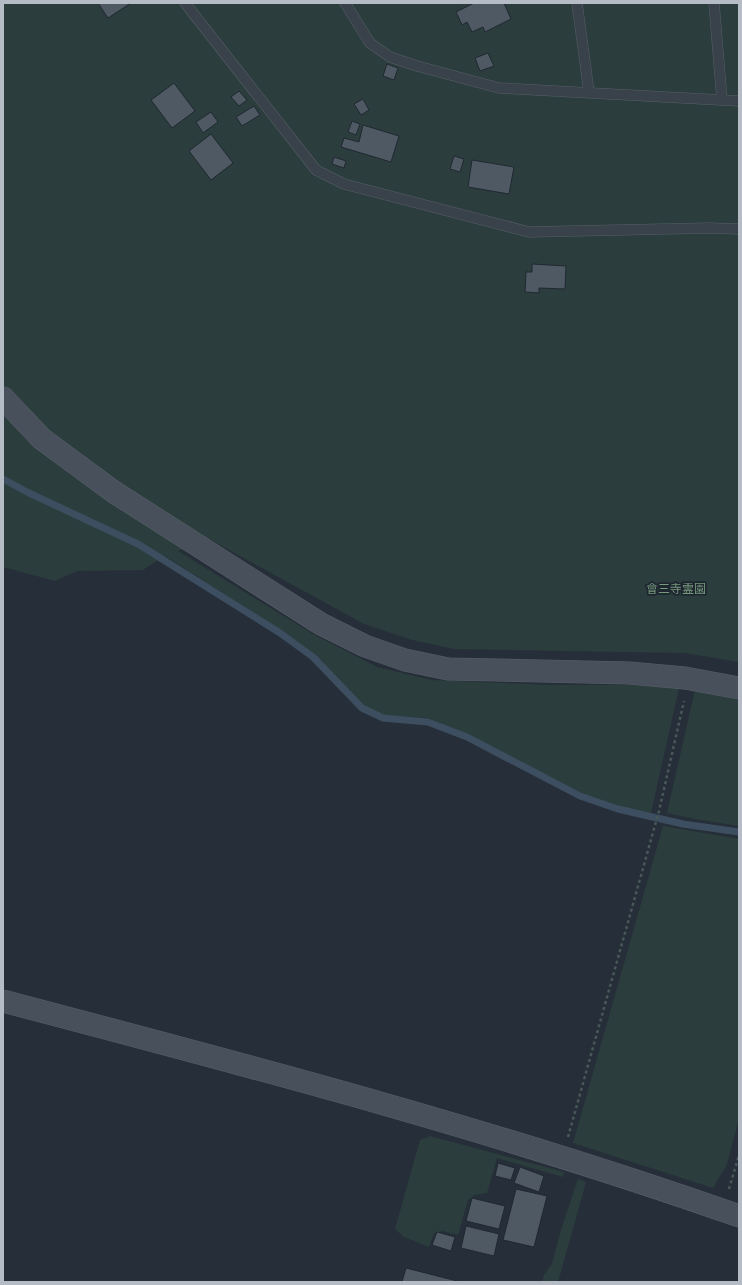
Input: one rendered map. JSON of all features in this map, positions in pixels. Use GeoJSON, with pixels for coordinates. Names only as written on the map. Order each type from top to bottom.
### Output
{"type":"FeatureCollection","features":[{"type":"Feature","properties":{"kind":"street"},"geometry":{"type":"LineString","coordinates":[[3,398],[42,440],[114,492],[321,624],[365,646],[405,660],[448,669],[629,673],[689,679],[739,688]]}},
{"type":"Feature","properties":{"kind":"street"},"geometry":{"type":"LineString","coordinates":[[3,1000],[396,1108],[562,1157],[731,1213]]}},
{"type":"Feature","properties":{"kind":"lane"},"geometry":{"type":"LineString","coordinates":[[185,3],[316,170],[344,184],[529,232],[709,228],[739,229]]}},
{"type":"Feature","properties":{"kind":"lane"},"geometry":{"type":"LineString","coordinates":[[345,3],[370,43],[390,57],[417,66],[499,88],[739,101]]}},
{"type":"Feature","properties":{"kind":"lane"},"geometry":{"type":"LineString","coordinates":[[576,3],[590,92]]}},
{"type":"Feature","properties":{"kind":"lane"},"geometry":{"type":"LineString","coordinates":[[714,3],[722,100]]}},
{"type":"Feature","properties":{"kind":"path"},"geometry":{"type":"LineString","coordinates":[[562,1157],[659,811],[689,679]]}},
{"type":"Feature","properties":{"kind":"path"},"geometry":{"type":"LineString","coordinates":[[731,1213],[739,1155]]}},
{"type":"Feature","properties":{"kind":"green space","name":"會三寺霊園"},"geometry":{"type":"Polygon","coordinates":[[[3,3],[739,3],[739,662],[685,653],[454,649],[412,640],[364,624],[209,539],[178,551],[313,634],[377,667],[432,680],[551,685],[634,685],[679,688],[651,813],[621,807],[579,792],[469,735],[429,718],[383,715],[364,706],[315,655],[278,628],[165,556],[143,570],[77,571],[55,581],[3,567],[3,3]]]}},
{"type":"Feature","properties":{"kind":"green space"},"geometry":{"type":"Polygon","coordinates":[[[695,690],[739,700],[739,826],[667,813],[695,690]]]}},
{"type":"Feature","properties":{"kind":"green space"},"geometry":{"type":"Polygon","coordinates":[[[663,826],[739,839],[739,1118],[727,1164],[713,1188],[573,1143],[663,826]]]}},
{"type":"Feature","properties":{"kind":"green space"},"geometry":{"type":"Polygon","coordinates":[[[430,1136],[564,1172],[563,1177],[497,1158],[487,1193],[475,1195],[468,1200],[458,1235],[443,1231],[434,1233],[429,1247],[404,1237],[395,1229],[420,1140],[430,1136]]]}},
{"type":"Feature","properties":{"kind":"green space"},"geometry":{"type":"Polygon","coordinates":[[[578,1179],[586,1182],[558,1282],[542,1282],[544,1275],[552,1264],[560,1233],[578,1179]]]}},
{"type":"Feature","properties":{"kind":"building"},"geometry":{"type":"Polygon","coordinates":[[[98,3],[131,3],[108,18],[98,3]]]}},
{"type":"Feature","properties":{"kind":"building"},"geometry":{"type":"Polygon","coordinates":[[[474,3],[504,3],[511,19],[485,32],[483,27],[472,32],[467,22],[462,25],[456,12],[474,3]]]}},
{"type":"Feature","properties":{"kind":"building"},"geometry":{"type":"Polygon","coordinates":[[[488,53],[494,66],[480,71],[475,58],[488,53]]]}},
{"type":"Feature","properties":{"kind":"building"},"geometry":{"type":"Polygon","coordinates":[[[387,64],[398,68],[394,80],[383,76],[387,64]]]}},
{"type":"Feature","properties":{"kind":"building"},"geometry":{"type":"Polygon","coordinates":[[[174,83],[195,111],[172,128],[151,100],[174,83]]]}},
{"type":"Feature","properties":{"kind":"building"},"geometry":{"type":"Polygon","coordinates":[[[239,91],[247,100],[239,106],[231,97],[239,91]]]}},
{"type":"Feature","properties":{"kind":"building"},"geometry":{"type":"Polygon","coordinates":[[[363,99],[369,110],[361,115],[354,104],[363,99]]]}},
{"type":"Feature","properties":{"kind":"building"},"geometry":{"type":"Polygon","coordinates":[[[254,106],[260,115],[242,126],[236,117],[254,106]]]}},
{"type":"Feature","properties":{"kind":"building"},"geometry":{"type":"Polygon","coordinates":[[[211,112],[218,122],[203,133],[196,122],[211,112]]]}},
{"type":"Feature","properties":{"kind":"building"},"geometry":{"type":"Polygon","coordinates":[[[352,121],[360,124],[356,135],[348,132],[352,121]]]}},
{"type":"Feature","properties":{"kind":"building"},"geometry":{"type":"Polygon","coordinates":[[[363,125],[399,136],[391,162],[341,147],[344,138],[359,142],[363,125]]]}},
{"type":"Feature","properties":{"kind":"building"},"geometry":{"type":"Polygon","coordinates":[[[211,134],[233,163],[211,180],[189,151],[211,134]]]}},
{"type":"Feature","properties":{"kind":"building"},"geometry":{"type":"Polygon","coordinates":[[[454,156],[464,159],[460,172],[450,169],[454,156]]]}},
{"type":"Feature","properties":{"kind":"building"},"geometry":{"type":"Polygon","coordinates":[[[334,157],[346,161],[344,168],[332,164],[334,157]]]}},
{"type":"Feature","properties":{"kind":"building"},"geometry":{"type":"Polygon","coordinates":[[[472,160],[514,167],[509,194],[468,187],[472,160]]]}},
{"type":"Feature","properties":{"kind":"building"},"geometry":{"type":"Polygon","coordinates":[[[532,264],[566,266],[565,289],[539,288],[539,293],[525,292],[526,272],[532,272],[532,264]]]}},
{"type":"Feature","properties":{"kind":"building"},"geometry":{"type":"Polygon","coordinates":[[[498,1163],[515,1168],[511,1180],[495,1176],[498,1163]]]}},
{"type":"Feature","properties":{"kind":"building"},"geometry":{"type":"Polygon","coordinates":[[[520,1167],[544,1176],[539,1192],[514,1183],[520,1167]]]}},
{"type":"Feature","properties":{"kind":"building"},"geometry":{"type":"Polygon","coordinates":[[[516,1189],[547,1196],[534,1247],[503,1240],[516,1189]]]}},
{"type":"Feature","properties":{"kind":"building"},"geometry":{"type":"Polygon","coordinates":[[[472,1198],[505,1206],[499,1229],[466,1221],[472,1198]]]}},
{"type":"Feature","properties":{"kind":"building"},"geometry":{"type":"Polygon","coordinates":[[[466,1226],[499,1234],[494,1256],[461,1248],[466,1226]]]}},
{"type":"Feature","properties":{"kind":"building"},"geometry":{"type":"Polygon","coordinates":[[[437,1232],[455,1237],[451,1251],[432,1245],[437,1232]]]}},
{"type":"Feature","properties":{"kind":"building"},"geometry":{"type":"Polygon","coordinates":[[[406,1268],[461,1282],[402,1282],[406,1268]]]}},
{"type":"Feature","properties":{"kind":"waterway"},"geometry":{"type":"LineString","coordinates":[[3,479],[29,493],[138,544],[280,633],[313,657],[362,708],[383,718],[428,722],[467,737],[580,796],[618,809],[683,824],[739,832]]}}]}
